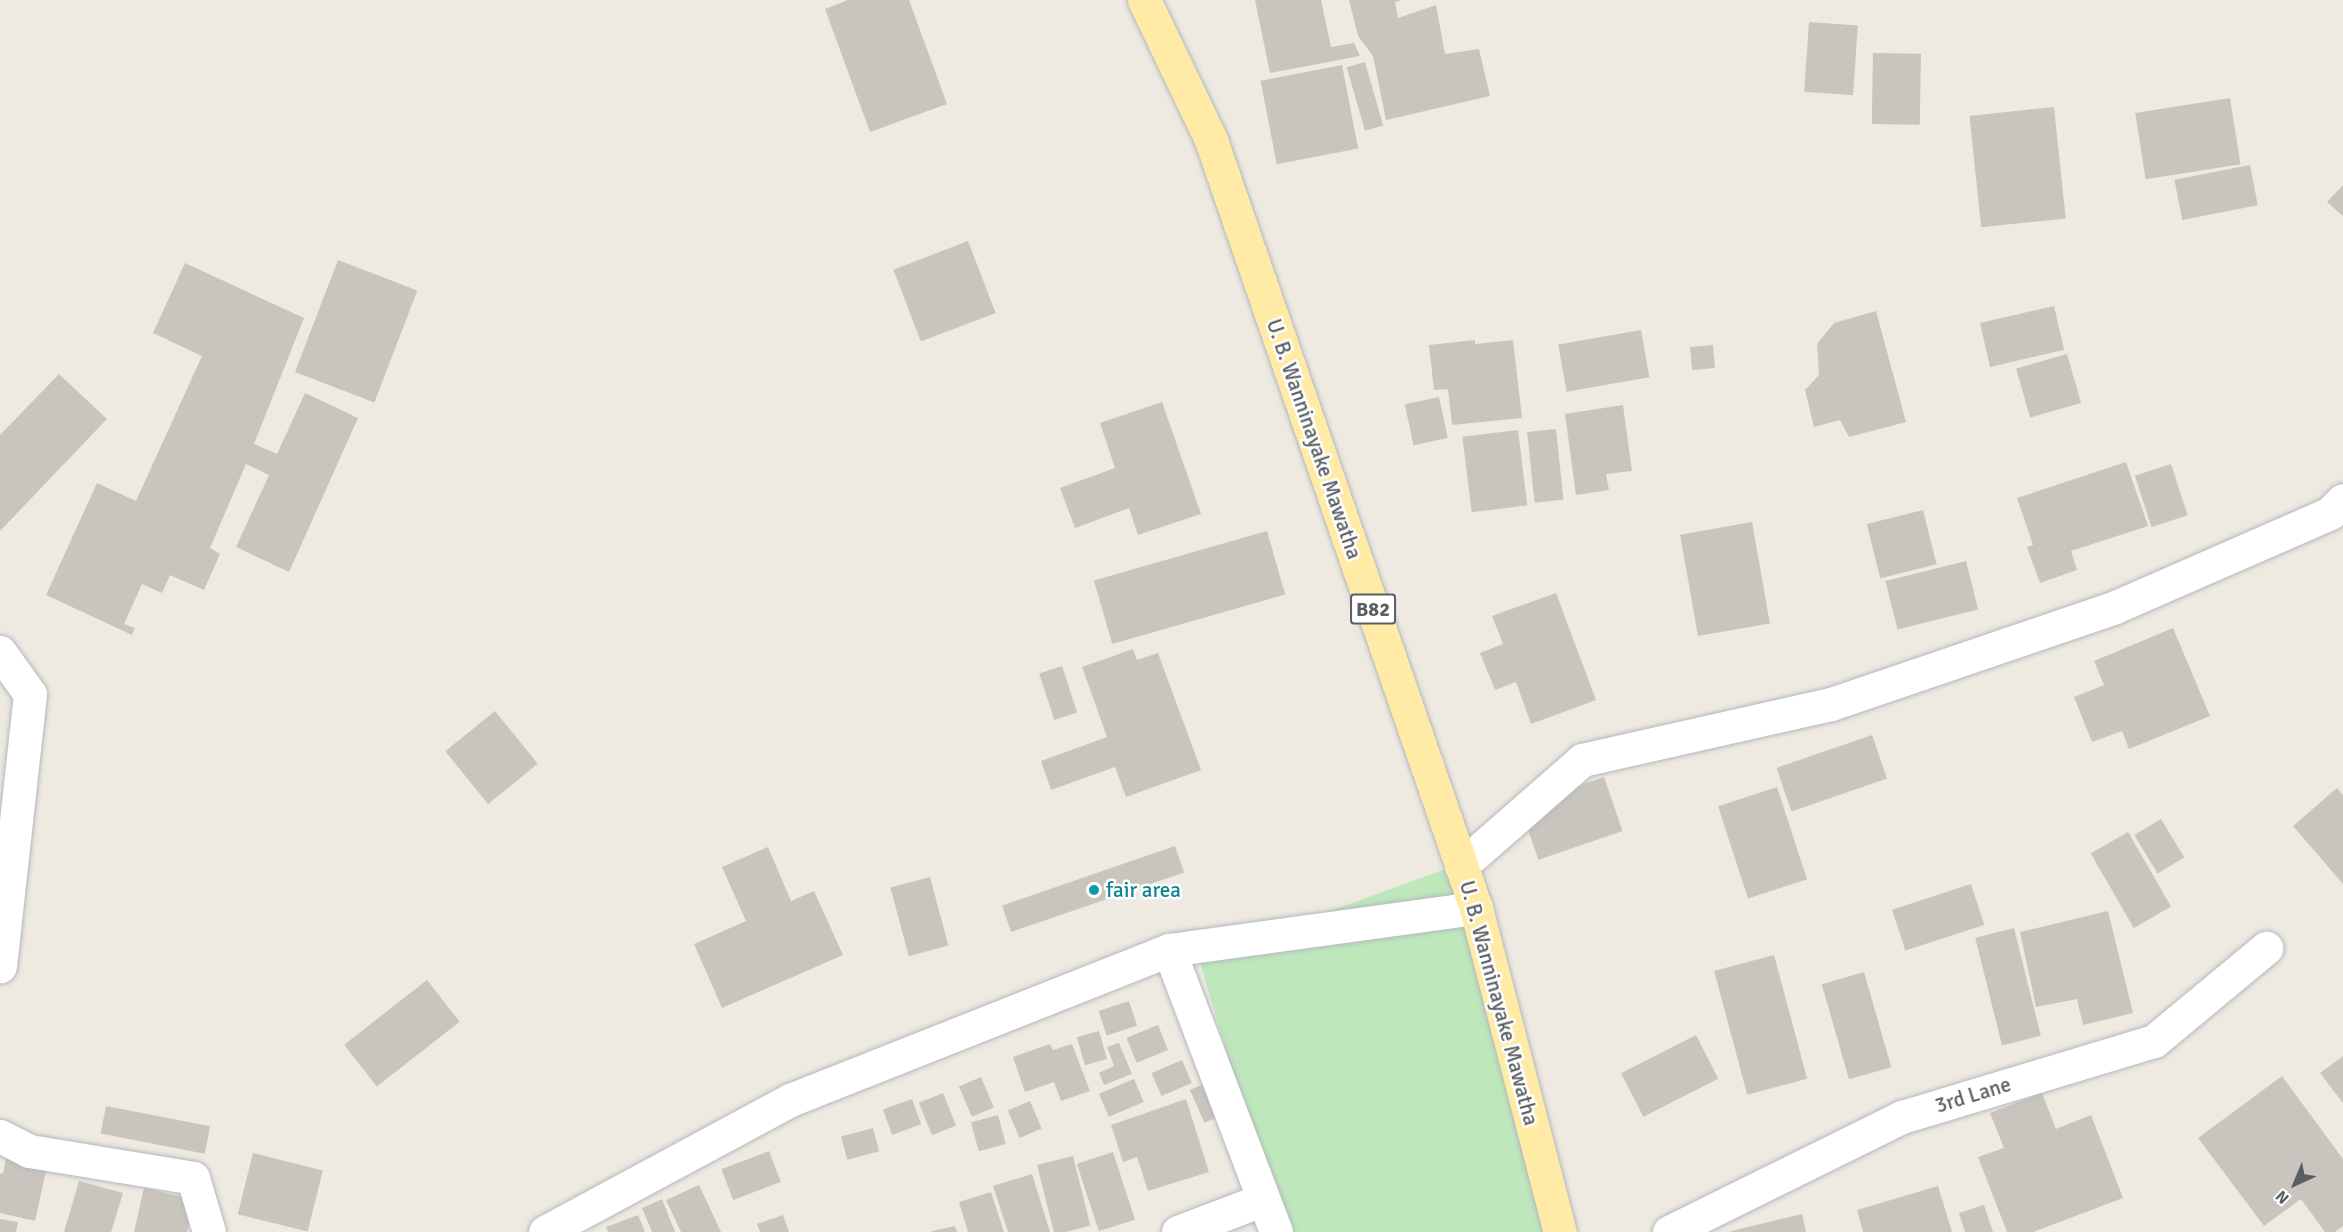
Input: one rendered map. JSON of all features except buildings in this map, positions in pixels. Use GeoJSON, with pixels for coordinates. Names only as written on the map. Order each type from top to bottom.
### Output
{"type":"FeatureCollection","features":[{"type":"Feature","properties":{"kind":"main road","name":"U. B. Wanninayake Mawatha"},"geometry":{"type":"LineString","coordinates":[[1144,0],[1212,140],[1476,908],[1560,1232]]}},
{"type":"Feature","properties":{"kind":"street"},"geometry":{"type":"LineString","coordinates":[[1461,866],[1582,760],[1831,704],[2102,611],[2330,513],[2343,500]]}},
{"type":"Feature","properties":{"kind":"street"},"geometry":{"type":"LineString","coordinates":[[0,651],[30,694],[0,966]]}},
{"type":"Feature","properties":{"kind":"street"},"geometry":{"type":"LineString","coordinates":[[545,1232],[789,1100],[1169,950],[1476,908]]}},
{"type":"Feature","properties":{"kind":"street","name":"3rd Lane"},"geometry":{"type":"LineString","coordinates":[[1669,1232],[1902,1116],[2154,1041],[2266,948]]}},
{"type":"Feature","properties":{"kind":"street"},"geometry":{"type":"LineString","coordinates":[[1169,950],[1276,1232]]}},
{"type":"Feature","properties":{"kind":"street"},"geometry":{"type":"LineString","coordinates":[[0,1136],[29,1151],[193,1178],[209,1232]]}},
{"type":"Feature","properties":{"kind":"street"},"geometry":{"type":"LineString","coordinates":[[1178,1232],[1262,1200]]}},
{"type":"Feature","properties":{"kind":"green space"},"geometry":{"type":"Polygon","coordinates":[[[1448,868],[1556,1232],[1291,1232],[1233,1073],[1199,959],[1448,868]]]}},
{"type":"Feature","properties":{"kind":"place","name":"fair area"},"geometry":{"type":"Point","coordinates":[1094,890]}}]}
